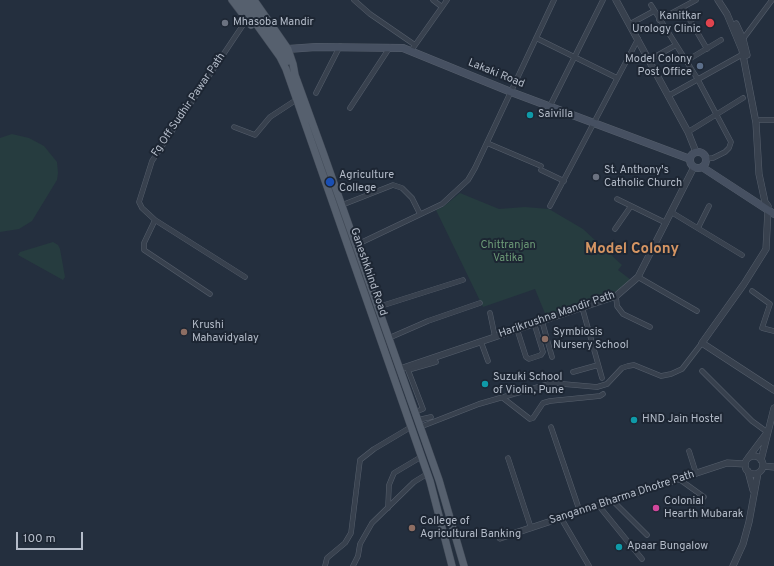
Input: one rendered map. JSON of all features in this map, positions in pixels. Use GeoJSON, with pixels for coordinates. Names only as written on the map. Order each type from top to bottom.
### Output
{"type":"FeatureCollection","features":[{"type":"Feature","properties":{"kind":"main road","name":"Ganeshkhind Road"},"geometry":{"type":"LineString","coordinates":[[232,0],[292,77],[342,205],[418,420],[438,478],[464,566]]}},
{"type":"Feature","properties":{"kind":"main road"},"geometry":{"type":"LineString","coordinates":[[239,0],[280,57],[292,77]]}},
{"type":"Feature","properties":{"kind":"main road"},"geometry":{"type":"LineString","coordinates":[[246,0],[286,54],[292,77]]}},
{"type":"Feature","properties":{"kind":"main road","name":"Ganeshkhind Road"},"geometry":{"type":"LineString","coordinates":[[254,0],[288,49],[293,64],[292,77],[296,100],[429,478],[452,566]]}},
{"type":"Feature","properties":{"kind":"main road","name":"Lakaki Road"},"geometry":{"type":"LineString","coordinates":[[288,49],[340,46],[413,48],[511,92],[690,159]]}},
{"type":"Feature","properties":{"kind":"main road"},"geometry":{"type":"LineString","coordinates":[[702,164],[702,154],[696,152],[690,159],[690,163],[702,164],[771,210]]}},
{"type":"Feature","properties":{"kind":"main road"},"geometry":{"type":"LineString","coordinates":[[429,478],[438,478]]}},
{"type":"Feature","properties":{"kind":"street"},"geometry":{"type":"LineString","coordinates":[[354,0],[413,48],[447,0]]}},
{"type":"Feature","properties":{"kind":"street"},"geometry":{"type":"LineString","coordinates":[[433,0],[442,7]]}},
{"type":"Feature","properties":{"kind":"street"},"geometry":{"type":"LineString","coordinates":[[356,245],[442,204],[468,180],[554,0]]}},
{"type":"Feature","properties":{"kind":"street"},"geometry":{"type":"LineString","coordinates":[[550,106],[603,0]]}},
{"type":"Feature","properties":{"kind":"street"},"geometry":{"type":"LineString","coordinates":[[616,0],[688,132],[696,152]]}},
{"type":"Feature","properties":{"kind":"street"},"geometry":{"type":"LineString","coordinates":[[659,20],[696,0]]}},
{"type":"Feature","properties":{"kind":"street"},"geometry":{"type":"LineString","coordinates":[[420,427],[478,404],[552,383],[598,387],[607,384],[622,368],[634,365],[661,376],[671,374],[682,369],[744,284],[766,249],[771,210],[761,160],[760,120],[745,53],[718,0]]}},
{"type":"Feature","properties":{"kind":"street"},"geometry":{"type":"LineString","coordinates":[[723,0],[731,12],[743,39],[756,123],[759,174],[771,210]]}},
{"type":"Feature","properties":{"kind":"street"},"geometry":{"type":"LineString","coordinates":[[743,39],[772,0]]}},
{"type":"Feature","properties":{"kind":"street"},"geometry":{"type":"LineString","coordinates":[[651,5],[659,20],[697,78],[731,142],[729,148],[725,152],[702,164]]}},
{"type":"Feature","properties":{"kind":"street"},"geometry":{"type":"LineString","coordinates":[[683,8],[707,49]]}},
{"type":"Feature","properties":{"kind":"street"},"geometry":{"type":"LineString","coordinates":[[630,24],[654,12]]}},
{"type":"Feature","properties":{"kind":"street","name":"Fg Off Sudhir Pawar Path"},"geometry":{"type":"LineString","coordinates":[[155,220],[142,208],[139,202],[152,161],[247,19]]}},
{"type":"Feature","properties":{"kind":"street"},"geometry":{"type":"LineString","coordinates":[[536,38],[617,78]]}},
{"type":"Feature","properties":{"kind":"street"},"geometry":{"type":"LineString","coordinates":[[550,206],[638,39]]}},
{"type":"Feature","properties":{"kind":"street"},"geometry":{"type":"LineString","coordinates":[[686,61],[721,40]]}},
{"type":"Feature","properties":{"kind":"street"},"geometry":{"type":"LineString","coordinates":[[649,60],[676,45]]}},
{"type":"Feature","properties":{"kind":"street"},"geometry":{"type":"LineString","coordinates":[[316,93],[340,46]]}},
{"type":"Feature","properties":{"kind":"street"},"geometry":{"type":"LineString","coordinates":[[350,108],[390,47]]}},
{"type":"Feature","properties":{"kind":"street"},"geometry":{"type":"LineString","coordinates":[[668,96],[697,78],[745,53]]}},
{"type":"Feature","properties":{"kind":"street"},"geometry":{"type":"LineString","coordinates":[[688,132],[742,98]]}},
{"type":"Feature","properties":{"kind":"street"},"geometry":{"type":"LineString","coordinates":[[234,127],[255,135],[270,117],[296,100]]}},
{"type":"Feature","properties":{"kind":"street"},"geometry":{"type":"LineString","coordinates":[[760,120],[774,120]]}},
{"type":"Feature","properties":{"kind":"street"},"geometry":{"type":"LineString","coordinates":[[487,143],[541,168],[564,181]]}},
{"type":"Feature","properties":{"kind":"street","name":"Harikrushna Mandir Path"},"geometry":{"type":"LineString","coordinates":[[400,369],[616,296],[638,277],[671,212],[702,164]]}},
{"type":"Feature","properties":{"kind":"street"},"geometry":{"type":"LineString","coordinates":[[342,205],[393,185],[402,188],[412,198],[420,214]]}},
{"type":"Feature","properties":{"kind":"street"},"geometry":{"type":"LineString","coordinates":[[617,199],[666,223]]}},
{"type":"Feature","properties":{"kind":"street"},"geometry":{"type":"LineString","coordinates":[[615,229],[631,206]]}},
{"type":"Feature","properties":{"kind":"street"},"geometry":{"type":"LineString","coordinates":[[698,228],[710,206]]}},
{"type":"Feature","properties":{"kind":"street"},"geometry":{"type":"LineString","coordinates":[[671,212],[742,255]]}},
{"type":"Feature","properties":{"kind":"street"},"geometry":{"type":"LineString","coordinates":[[210,294],[144,250],[144,243],[155,220],[245,277]]}},
{"type":"Feature","properties":{"kind":"street"},"geometry":{"type":"LineString","coordinates":[[638,277],[697,311]]}},
{"type":"Feature","properties":{"kind":"street"},"geometry":{"type":"LineString","coordinates":[[378,307],[463,280]]}},
{"type":"Feature","properties":{"kind":"street"},"geometry":{"type":"LineString","coordinates":[[752,291],[770,304],[762,328],[774,331]]}},
{"type":"Feature","properties":{"kind":"street"},"geometry":{"type":"LineString","coordinates":[[616,296],[618,306],[623,314],[650,327]]}},
{"type":"Feature","properties":{"kind":"street"},"geometry":{"type":"LineString","coordinates":[[389,338],[428,321],[480,303]]}},
{"type":"Feature","properties":{"kind":"street"},"geometry":{"type":"LineString","coordinates":[[582,307],[602,378]]}},
{"type":"Feature","properties":{"kind":"street"},"geometry":{"type":"LineString","coordinates":[[490,313],[495,337]]}},
{"type":"Feature","properties":{"kind":"street"},"geometry":{"type":"LineString","coordinates":[[542,321],[552,357]]}},
{"type":"Feature","properties":{"kind":"street"},"geometry":{"type":"LineString","coordinates":[[517,329],[526,357],[529,359],[542,355],[543,352],[534,323]]}},
{"type":"Feature","properties":{"kind":"street"},"geometry":{"type":"LineString","coordinates":[[480,342],[488,361]]}},
{"type":"Feature","properties":{"kind":"street"},"geometry":{"type":"LineString","coordinates":[[702,343],[774,390]]}},
{"type":"Feature","properties":{"kind":"street"},"geometry":{"type":"LineString","coordinates":[[415,412],[423,409],[408,370],[436,362],[433,358]]}},
{"type":"Feature","properties":{"kind":"street"},"geometry":{"type":"LineString","coordinates":[[573,372],[598,363]]}},
{"type":"Feature","properties":{"kind":"street"},"geometry":{"type":"LineString","coordinates":[[702,371],[752,421],[767,432]]}},
{"type":"Feature","properties":{"kind":"street"},"geometry":{"type":"LineString","coordinates":[[503,398],[530,419],[533,418],[543,403],[600,396],[603,394]]}},
{"type":"Feature","properties":{"kind":"street"},"geometry":{"type":"LineString","coordinates":[[733,566],[743,544],[755,496],[758,473],[762,463],[767,432],[774,408]]}},
{"type":"Feature","properties":{"kind":"street"},"geometry":{"type":"LineString","coordinates":[[418,420],[431,417]]}},
{"type":"Feature","properties":{"kind":"street"},"geometry":{"type":"LineString","coordinates":[[325,566],[327,558],[345,543],[351,533],[360,460],[374,449],[411,427]]}},
{"type":"Feature","properties":{"kind":"street"},"geometry":{"type":"LineString","coordinates":[[551,427],[580,512]]}},
{"type":"Feature","properties":{"kind":"street"},"geometry":{"type":"LineString","coordinates":[[755,496],[746,461],[767,432]]}},
{"type":"Feature","properties":{"kind":"street"},"geometry":{"type":"LineString","coordinates":[[689,451],[696,473]]}},
{"type":"Feature","properties":{"kind":"street"},"geometry":{"type":"LineString","coordinates":[[746,461],[756,456],[762,463],[774,467]]}},
{"type":"Feature","properties":{"kind":"street"},"geometry":{"type":"LineString","coordinates":[[388,508],[389,486],[394,473],[421,457]]}},
{"type":"Feature","properties":{"kind":"street"},"geometry":{"type":"LineString","coordinates":[[508,458],[531,528]]}},
{"type":"Feature","properties":{"kind":"street","name":"Sanganna Bharma Dhotre Path"},"geometry":{"type":"LineString","coordinates":[[500,538],[696,473],[727,464],[746,461]]}},
{"type":"Feature","properties":{"kind":"street"},"geometry":{"type":"LineString","coordinates":[[748,471],[752,474],[758,473]]}},
{"type":"Feature","properties":{"kind":"street"},"geometry":{"type":"LineString","coordinates":[[353,566],[358,556],[360,544],[372,523],[414,482],[429,478]]}},
{"type":"Feature","properties":{"kind":"street"},"geometry":{"type":"LineString","coordinates":[[678,479],[704,497]]}},
{"type":"Feature","properties":{"kind":"street"},"geometry":{"type":"LineString","coordinates":[[613,501],[647,535]]}},
{"type":"Feature","properties":{"kind":"street"},"geometry":{"type":"LineString","coordinates":[[599,506],[642,559]]}},
{"type":"Feature","properties":{"kind":"street"},"geometry":{"type":"LineString","coordinates":[[561,518],[588,566]]}},
{"type":"Feature","properties":{"kind":"green space"},"geometry":{"type":"Polygon","coordinates":[[[12,134],[29,138],[44,146],[57,162],[58,173],[57,180],[32,221],[19,229],[0,232],[0,138],[12,134]]]}},
{"type":"Feature","properties":{"kind":"green space","name":"Chittranjan Vatika"},"geometry":{"type":"Polygon","coordinates":[[[460,193],[499,209],[525,207],[549,209],[583,229],[622,265],[618,270],[631,280],[615,293],[546,316],[535,289],[483,307],[436,210],[443,207],[460,193]]]}},
{"type":"Feature","properties":{"kind":"green space"},"geometry":{"type":"Polygon","coordinates":[[[53,242],[58,245],[60,249],[65,277],[63,280],[18,255],[20,252],[53,242]]]}},
{"type":"Feature","properties":{"kind":"place","name":"Mhasoba Mandir"},"geometry":{"type":"Point","coordinates":[225,23]}},
{"type":"Feature","properties":{"kind":"place","name":"Kanitkar Urology Clinic"},"geometry":{"type":"Point","coordinates":[710,23]}},
{"type":"Feature","properties":{"kind":"place","name":"Model Colony Post Office"},"geometry":{"type":"Point","coordinates":[700,66]}},
{"type":"Feature","properties":{"kind":"place","name":"Saivilla"},"geometry":{"type":"Point","coordinates":[530,115]}},
{"type":"Feature","properties":{"kind":"place","name":"St. Anthony's Catholic Church"},"geometry":{"type":"Point","coordinates":[596,177]}},
{"type":"Feature","properties":{"kind":"place","name":"Agriculture College"},"geometry":{"type":"Point","coordinates":[330,182]}},
{"type":"Feature","properties":{"kind":"place","name":"Krushi Mahavidyalay"},"geometry":{"type":"Point","coordinates":[184,332]}},
{"type":"Feature","properties":{"kind":"place","name":"Symbiosis Nursery School"},"geometry":{"type":"Point","coordinates":[545,339]}},
{"type":"Feature","properties":{"kind":"place","name":"Suzuki School of Violin, Pune"},"geometry":{"type":"Point","coordinates":[485,384]}},
{"type":"Feature","properties":{"kind":"place","name":"HND Jain Hostel"},"geometry":{"type":"Point","coordinates":[634,420]}},
{"type":"Feature","properties":{"kind":"place","name":"Colonial Hearth Mubarak"},"geometry":{"type":"Point","coordinates":[656,508]}},
{"type":"Feature","properties":{"kind":"place","name":"College of Agricultural Banking"},"geometry":{"type":"Point","coordinates":[412,528]}},
{"type":"Feature","properties":{"kind":"place","name":"Apaar Bungalow"},"geometry":{"type":"Point","coordinates":[619,547]}},
{"type":"Feature","properties":{"kind":"district","name":"Model Colony"},"geometry":{"type":"Point","coordinates":[632,250]}}]}
